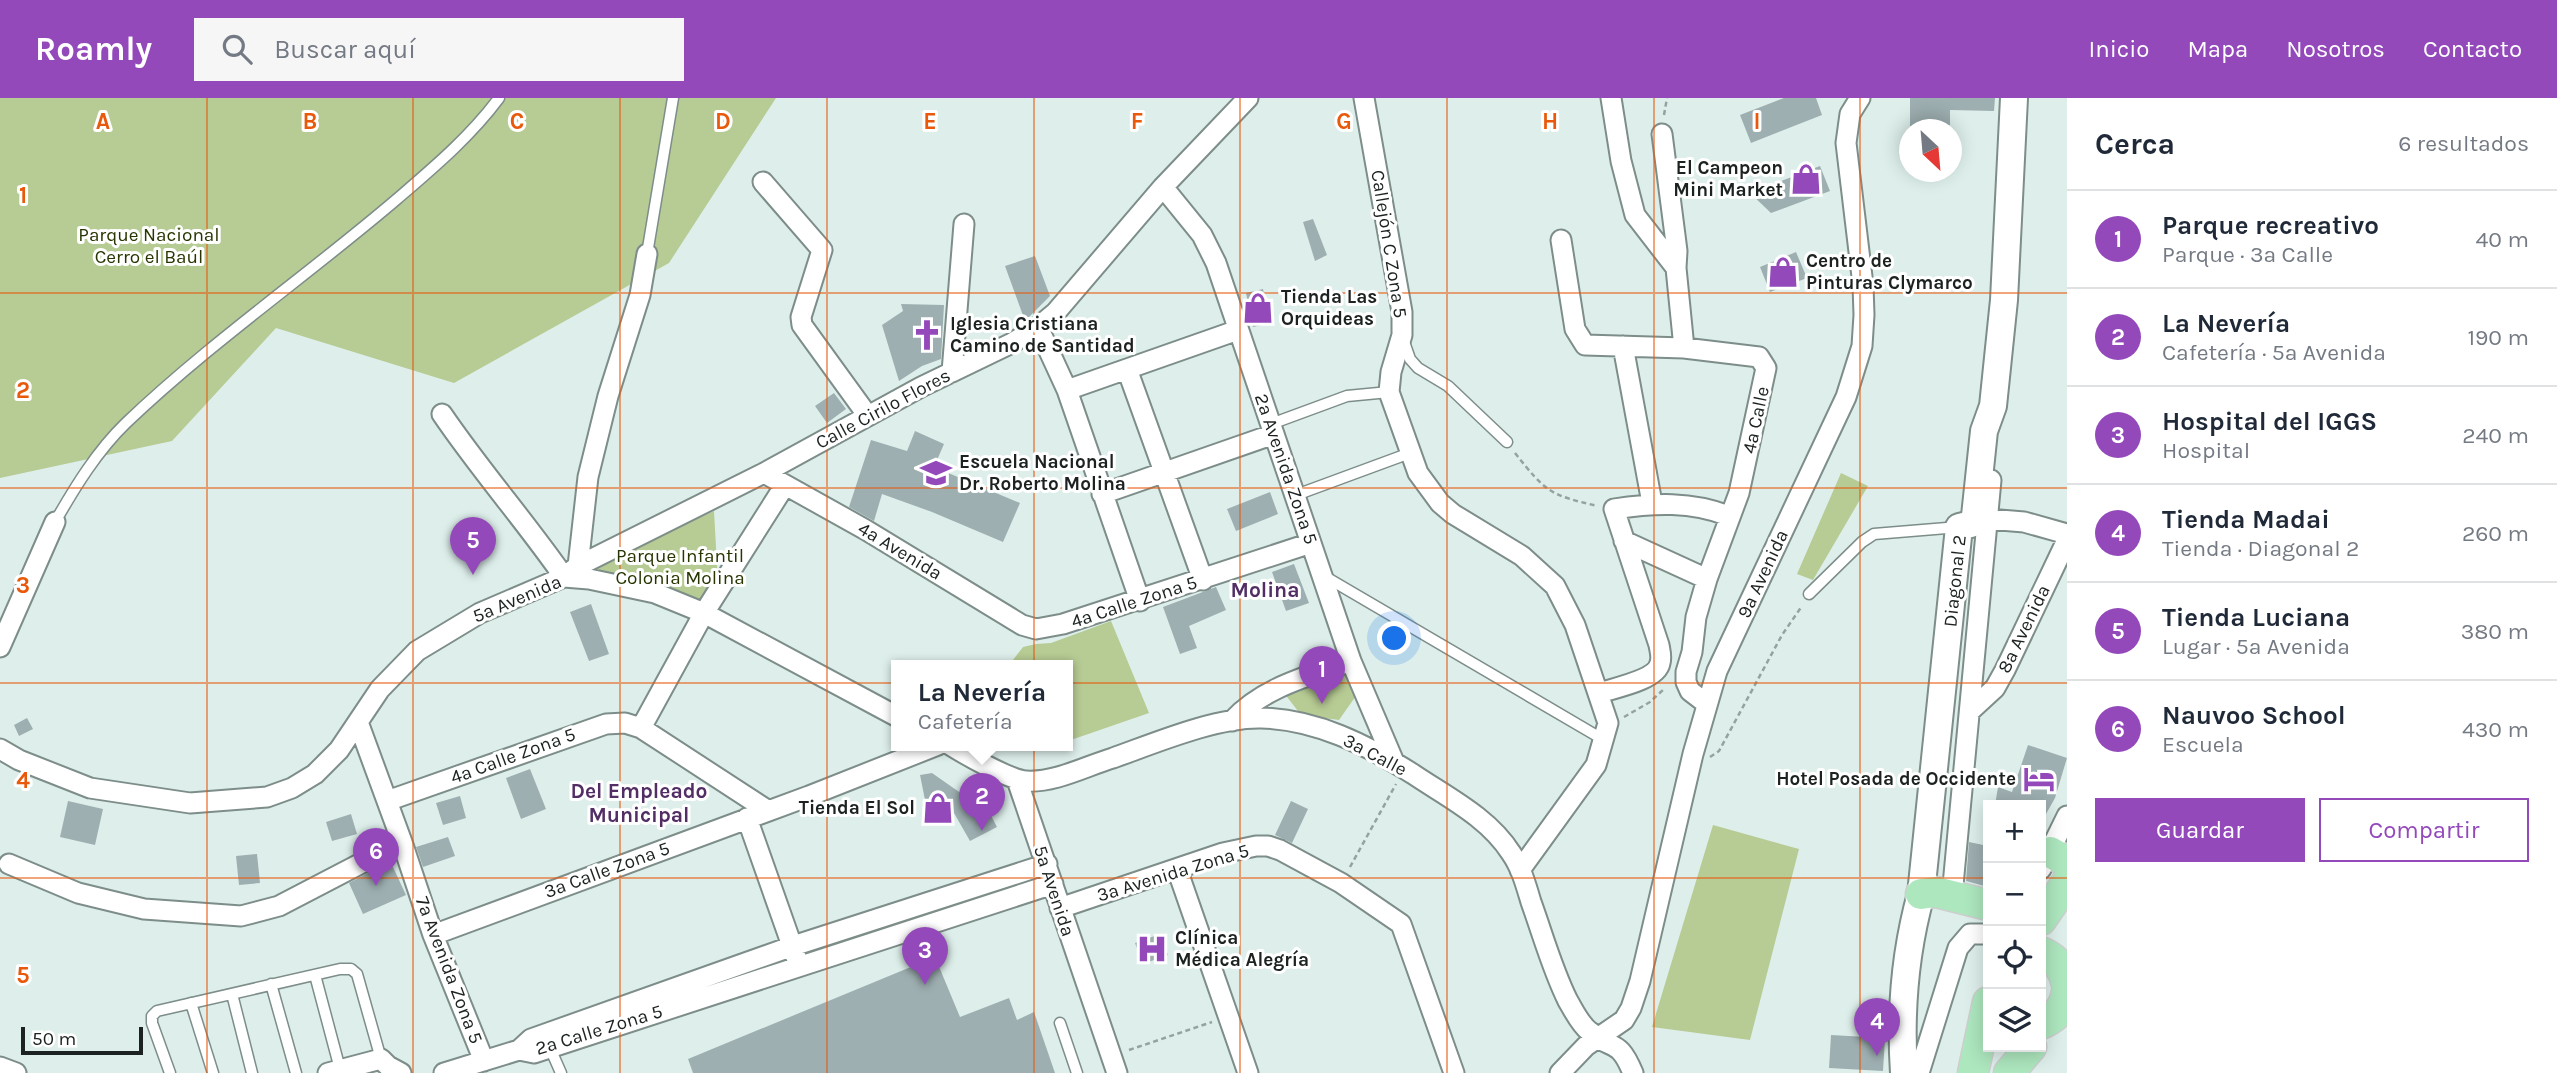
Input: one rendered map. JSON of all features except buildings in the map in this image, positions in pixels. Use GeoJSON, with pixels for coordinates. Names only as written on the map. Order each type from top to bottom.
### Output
{"type":"FeatureCollection","features":[{"type":"Feature","properties":{"kind":"main road"},"geometry":{"type":"LineString","coordinates":[[2046,913],[2067,882]]}},
{"type":"Feature","properties":{"kind":"main road"},"geometry":{"type":"LineString","coordinates":[[1922,894],[1936,892],[1983,904]]}},
{"type":"Feature","properties":{"kind":"main road"},"geometry":{"type":"LineString","coordinates":[[1973,1073],[1983,1026]]}},
{"type":"Feature","properties":{"kind":"main road"},"geometry":{"type":"LineString","coordinates":[[2009,1073],[2027,1052]]}},
{"type":"Feature","properties":{"kind":"street","name":"Calle Cirilo Flores"},"geometry":{"type":"LineString","coordinates":[[571,571],[764,473],[1038,327],[1056,312],[1163,187],[1248,98]]}},
{"type":"Feature","properties":{"kind":"street","name":"Callejón C Zona 5"},"geometry":{"type":"LineString","coordinates":[[1364,98],[1402,313],[1402,334],[1391,372],[1389,392],[1410,453],[1419,473],[1440,503],[1453,514],[1522,556],[1555,586],[1575,625],[1608,723],[1596,765],[1520,870]]}},
{"type":"Feature","properties":{"kind":"street"},"geometry":{"type":"LineString","coordinates":[[1611,98],[1624,174],[1635,215],[1676,268]]}},
{"type":"Feature","properties":{"kind":"street","name":"9a Avenida"},"geometry":{"type":"LineString","coordinates":[[1560,1073],[1597,1037],[1624,1020],[1631,1008],[1640,981],[1693,754],[1717,671],[1855,373],[1862,346],[1864,315],[1846,143],[1850,114],[1860,98]]}},
{"type":"Feature","properties":{"kind":"street","name":"Diagonal 2"},"geometry":{"type":"LineString","coordinates":[[1904,1073],[1902,1040],[1907,958],[1922,894],[1959,527],[1971,524],[1975,516],[1984,431],[1993,406],[2004,300],[2014,98]]}},
{"type":"Feature","properties":{"kind":"street"},"geometry":{"type":"LineString","coordinates":[[1661,134],[1677,251],[1676,268],[1684,348]]}},
{"type":"Feature","properties":{"kind":"street"},"geometry":{"type":"LineString","coordinates":[[763,181],[822,250],[801,317],[802,325],[869,416]]}},
{"type":"Feature","properties":{"kind":"street","name":"2a Avenida Zona 5"},"geometry":{"type":"LineString","coordinates":[[1163,187],[1209,247],[1351,661],[1399,765]]}},
{"type":"Feature","properties":{"kind":"street"},"geometry":{"type":"LineString","coordinates":[[952,372],[964,224]]}},
{"type":"Feature","properties":{"kind":"street","name":"4a Calle"},"geometry":{"type":"LineString","coordinates":[[1561,240],[1577,336],[1585,345],[1684,348],[1759,357],[1766,368],[1739,493],[1696,617],[1686,682],[1695,697],[1707,704]]}},
{"type":"Feature","properties":{"kind":"street"},"geometry":{"type":"LineString","coordinates":[[571,571],[588,477],[608,396],[640,295],[647,254]]}},
{"type":"Feature","properties":{"kind":"street"},"geometry":{"type":"LineString","coordinates":[[1038,327],[1067,390],[1140,601]]}},
{"type":"Feature","properties":{"kind":"street"},"geometry":{"type":"LineString","coordinates":[[1067,390],[1238,330]]}},
{"type":"Feature","properties":{"kind":"street"},"geometry":{"type":"LineString","coordinates":[[1623,346],[1652,503]]}},
{"type":"Feature","properties":{"kind":"street"},"geometry":{"type":"LineString","coordinates":[[1127,369],[1203,580]]}},
{"type":"Feature","properties":{"kind":"street"},"geometry":{"type":"LineString","coordinates":[[1952,896],[1996,428],[1993,406]]}},
{"type":"Feature","properties":{"kind":"street"},"geometry":{"type":"LineString","coordinates":[[442,414],[467,450],[540,541],[571,571]]}},
{"type":"Feature","properties":{"kind":"street"},"geometry":{"type":"LineString","coordinates":[[1102,494],[1272,429]]}},
{"type":"Feature","properties":{"kind":"street","name":"4a Avenida"},"geometry":{"type":"LineString","coordinates":[[764,473],[866,530],[1022,625],[1036,629]]}},
{"type":"Feature","properties":{"kind":"street"},"geometry":{"type":"LineString","coordinates":[[768,810],[641,728],[704,613],[785,485]]}},
{"type":"Feature","properties":{"kind":"street"},"geometry":{"type":"LineString","coordinates":[[1599,693],[1654,674],[1661,662],[1659,645],[1614,509],[1652,503],[1698,507],[1729,516]]}},
{"type":"Feature","properties":{"kind":"street"},"geometry":{"type":"LineString","coordinates":[[1988,519],[2024,522],[2067,534]]}},
{"type":"Feature","properties":{"kind":"street"},"geometry":{"type":"LineString","coordinates":[[0,647],[55,522]]}},
{"type":"Feature","properties":{"kind":"street","name":"8a Avenida"},"geometry":{"type":"LineString","coordinates":[[1970,711],[1995,688],[2067,540]]}},
{"type":"Feature","properties":{"kind":"street"},"geometry":{"type":"LineString","coordinates":[[1624,541],[1707,579]]}},
{"type":"Feature","properties":{"kind":"street","name":"4a Calle Zona 5"},"geometry":{"type":"LineString","coordinates":[[1036,629],[1063,624],[1140,601],[1311,543]]}},
{"type":"Feature","properties":{"kind":"street","name":"5a Avenida"},"geometry":{"type":"LineString","coordinates":[[0,749],[19,760],[90,788],[190,803],[267,797],[292,788],[315,774],[339,750],[380,689],[417,651],[480,613],[571,571],[589,579],[655,593],[704,613],[891,713]]}},
{"type":"Feature","properties":{"kind":"street"},"geometry":{"type":"LineString","coordinates":[[1232,722],[1241,711],[1275,689],[1351,661]]}},
{"type":"Feature","properties":{"kind":"street","name":"3a Calle"},"geometry":{"type":"LineString","coordinates":[[1017,780],[1052,778],[1159,742],[1232,722],[1258,718],[1290,720],[1370,748],[1477,817],[1498,835],[1512,853],[1520,870],[1568,1001],[1586,1029],[1621,1050],[1633,1073]]}},
{"type":"Feature","properties":{"kind":"street","name":"7a Avenida Zona 5"},"geometry":{"type":"LineString","coordinates":[[358,722],[433,935],[484,1061]]}},
{"type":"Feature","properties":{"kind":"street","name":"4a Calle Zona 5"},"geometry":{"type":"LineString","coordinates":[[387,801],[606,724],[625,723],[641,728]]}},
{"type":"Feature","properties":{"kind":"street","name":"3a Calle Zona 5"},"geometry":{"type":"LineString","coordinates":[[433,935],[768,810],[936,751]]}},
{"type":"Feature","properties":{"kind":"street"},"geometry":{"type":"LineString","coordinates":[[960,751],[1017,780]]}},
{"type":"Feature","properties":{"kind":"street","name":"5a Avenida"},"geometry":{"type":"LineString","coordinates":[[1017,780],[1114,1065]]}},
{"type":"Feature","properties":{"kind":"street"},"geometry":{"type":"LineString","coordinates":[[2052,861],[2067,816]]}},
{"type":"Feature","properties":{"kind":"street"},"geometry":{"type":"LineString","coordinates":[[747,818],[796,956]]}},
{"type":"Feature","properties":{"kind":"street"},"geometry":{"type":"LineString","coordinates":[[9,864],[78,893],[144,909],[241,916],[279,906],[402,842]]}},
{"type":"Feature","properties":{"kind":"street","name":"3a Avenida Zona 5"},"geometry":{"type":"LineString","coordinates":[[1060,908],[1223,853],[1268,846],[1341,883],[1401,924],[1454,1073]]}},
{"type":"Feature","properties":{"kind":"street","name":"2a Calle Zona 5"},"geometry":{"type":"LineString","coordinates":[[519,1050],[534,1053],[550,1048],[1047,864]]}},
{"type":"Feature","properties":{"kind":"street"},"geometry":{"type":"LineString","coordinates":[[1177,869],[1248,1073]]}},
{"type":"Feature","properties":{"kind":"street","name":"2a Calle Zona 5"},"geometry":{"type":"LineString","coordinates":[[519,1050],[531,1039],[796,956],[1053,884]]}},
{"type":"Feature","properties":{"kind":"street"},"geometry":{"type":"LineString","coordinates":[[1919,1073],[1958,948],[1970,934],[1983,934]]}},
{"type":"Feature","properties":{"kind":"street"},"geometry":{"type":"LineString","coordinates":[[444,1073],[519,1050]]}},
{"type":"Feature","properties":{"kind":"street"},"geometry":{"type":"LineString","coordinates":[[334,1071],[381,1059],[387,1066],[401,1073]]}},
{"type":"Feature","properties":{"kind":"street"},"geometry":{"type":"LineString","coordinates":[[0,1067],[16,1073]]}},
{"type":"Feature","properties":{"kind":"lane"},"geometry":{"type":"LineString","coordinates":[[55,522],[83,475],[125,424],[258,310],[352,237],[443,159],[499,98]]}},
{"type":"Feature","properties":{"kind":"lane"},"geometry":{"type":"LineString","coordinates":[[647,254],[673,98]]}},
{"type":"Feature","properties":{"kind":"lane"},"geometry":{"type":"LineString","coordinates":[[1402,334],[1405,349],[1418,368],[1448,386],[1507,442]]}},
{"type":"Feature","properties":{"kind":"lane"},"geometry":{"type":"LineString","coordinates":[[1272,429],[1347,396],[1389,392]]}},
{"type":"Feature","properties":{"kind":"lane"},"geometry":{"type":"LineString","coordinates":[[1296,495],[1410,453]]}},
{"type":"Feature","properties":{"kind":"lane"},"geometry":{"type":"LineString","coordinates":[[1809,594],[1862,542],[1874,534],[1959,527]]}},
{"type":"Feature","properties":{"kind":"lane"},"geometry":{"type":"LineString","coordinates":[[1324,576],[1604,740]]}},
{"type":"Feature","properties":{"kind":"lane"},"geometry":{"type":"LineString","coordinates":[[170,1073],[152,1023],[152,1016],[157,1011],[340,969],[351,969],[357,974],[381,1059]]}},
{"type":"Feature","properties":{"kind":"lane"},"geometry":{"type":"LineString","coordinates":[[314,975],[334,1071]]}},
{"type":"Feature","properties":{"kind":"lane"},"geometry":{"type":"LineString","coordinates":[[271,984],[296,1073]]}},
{"type":"Feature","properties":{"kind":"lane"},"geometry":{"type":"LineString","coordinates":[[232,994],[252,1073]]}},
{"type":"Feature","properties":{"kind":"lane"},"geometry":{"type":"LineString","coordinates":[[191,1003],[213,1073]]}},
{"type":"Feature","properties":{"kind":"lane"},"geometry":{"type":"LineString","coordinates":[[1060,1023],[1077,1073]]}},
{"type":"Feature","properties":{"kind":"lane"},"geometry":{"type":"LineString","coordinates":[[550,1048],[561,1073]]}},
{"type":"Feature","properties":{"kind":"path"},"geometry":{"type":"LineString","coordinates":[[1507,442],[1536,480],[1553,494],[1614,509]]}},
{"type":"Feature","properties":{"kind":"path"},"geometry":{"type":"LineString","coordinates":[[1693,754],[1707,758],[1719,751],[1782,635],[1809,594]]}},
{"type":"Feature","properties":{"kind":"path"},"geometry":{"type":"LineString","coordinates":[[1341,883],[1399,765]]}},
{"type":"Feature","properties":{"kind":"path"},"geometry":{"type":"LineString","coordinates":[[1114,1065],[1229,1016]]}},
{"type":"Feature","properties":{"kind":"green space","name":"Parque Nacional Cerro el Baúl"},"geometry":{"type":"Polygon","coordinates":[[[0,98],[776,98],[669,263],[454,383],[276,328],[172,441],[0,478],[0,98]]]}},
{"type":"Feature","properties":{"kind":"green space"},"geometry":{"type":"Polygon","coordinates":[[[1841,473],[1868,486],[1813,580],[1797,574],[1841,473]]]}},
{"type":"Feature","properties":{"kind":"green space","name":"Parque Infantil Colonia Molina"},"geometry":{"type":"Polygon","coordinates":[[[714,511],[718,583],[700,612],[570,576],[714,511]]]}},
{"type":"Feature","properties":{"kind":"green space"},"geometry":{"type":"Polygon","coordinates":[[[1111,621],[1149,713],[1073,739],[1073,660],[1013,660],[1023,647],[1051,643],[1111,621]]]}},
{"type":"Feature","properties":{"kind":"green space"},"geometry":{"type":"Polygon","coordinates":[[[1349,671],[1358,693],[1339,720],[1301,715],[1284,693],[1349,671]]]}},
{"type":"Feature","properties":{"kind":"green space"},"geometry":{"type":"Polygon","coordinates":[[[1713,825],[1799,849],[1750,1040],[1652,1027],[1713,825]]]}},
{"type":"Feature","properties":{"kind":"place","name":"El Campeon Mini Market"},"geometry":{"type":"Point","coordinates":[1806,179]}},
{"type":"Feature","properties":{"kind":"place","name":"Centro de Pinturas Clymarco"},"geometry":{"type":"Point","coordinates":[1783,272]}},
{"type":"Feature","properties":{"kind":"place","name":"Tienda Las Orquideas"},"geometry":{"type":"Point","coordinates":[1258,308]}},
{"type":"Feature","properties":{"kind":"place","name":"Iglesia Cristiana Camino de Santidad"},"geometry":{"type":"Point","coordinates":[927,335]}},
{"type":"Feature","properties":{"kind":"place","name":"Escuela Nacional Dr. Roberto Molina"},"geometry":{"type":"Point","coordinates":[936,473]}},
{"type":"Feature","properties":{"kind":"place","name":"Tienda Luciana"},"geometry":{"type":"Point","coordinates":[473,575]}},
{"type":"Feature","properties":{"kind":"place","name":"Parque recreativo"},"geometry":{"type":"Point","coordinates":[1322,704]}},
{"type":"Feature","properties":{"kind":"place","name":"Hotel Posada de Occidente"},"geometry":{"type":"Point","coordinates":[2039,779]}},
{"type":"Feature","properties":{"kind":"place","name":"Tienda El Sol"},"geometry":{"type":"Point","coordinates":[938,808]}},
{"type":"Feature","properties":{"kind":"place","name":"La Nevería"},"geometry":{"type":"Point","coordinates":[982,831]}},
{"type":"Feature","properties":{"kind":"place","name":"Nauvoo School"},"geometry":{"type":"Point","coordinates":[376,886]}},
{"type":"Feature","properties":{"kind":"place","name":"Clínica Médica Alegría"},"geometry":{"type":"Point","coordinates":[1152,949]}},
{"type":"Feature","properties":{"kind":"place","name":"Hospital del IGGS"},"geometry":{"type":"Point","coordinates":[925,985]}},
{"type":"Feature","properties":{"kind":"place","name":"Tienda Madai"},"geometry":{"type":"Point","coordinates":[1877,1056]}},
{"type":"Feature","properties":{"kind":"district","name":"Molina"},"geometry":{"type":"Point","coordinates":[1265,590]}},
{"type":"Feature","properties":{"kind":"district","name":"Del Empleado Municipal"},"geometry":{"type":"Point","coordinates":[639,803]}}]}
